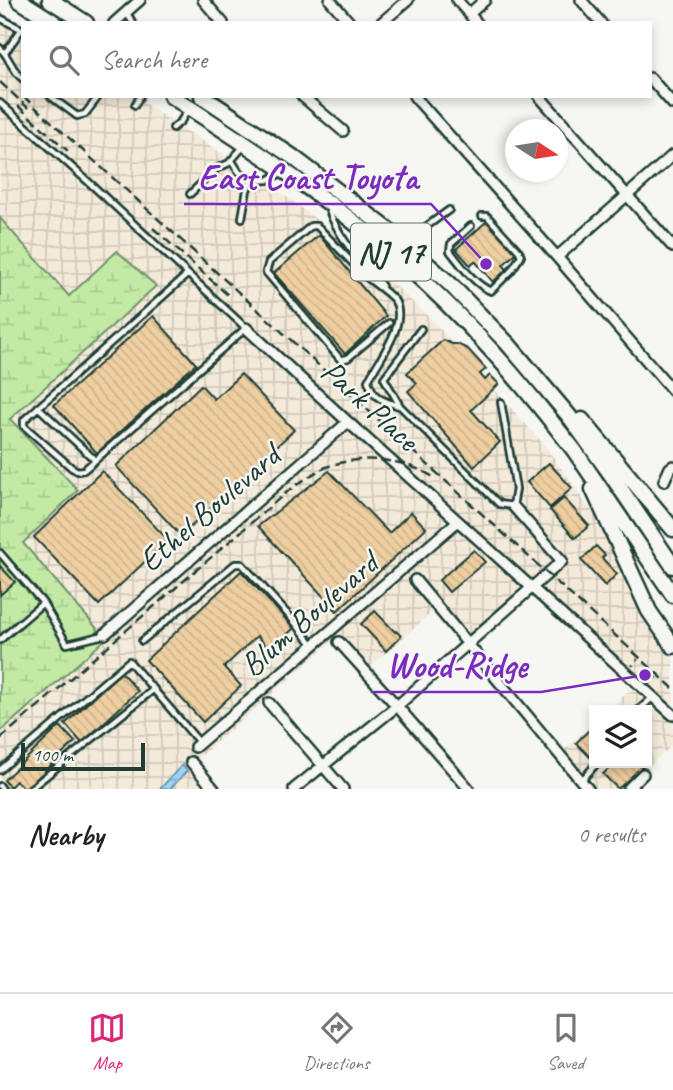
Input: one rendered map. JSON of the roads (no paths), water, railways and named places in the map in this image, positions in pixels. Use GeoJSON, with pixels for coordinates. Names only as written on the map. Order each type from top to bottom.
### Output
{"type":"FeatureCollection","features":[{"type":"Feature","properties":{"kind":"highway"},"geometry":{"type":"LineString","coordinates":[[19,0],[52,21]]}},
{"type":"Feature","properties":{"kind":"highway"},"geometry":{"type":"LineString","coordinates":[[50,0],[83,21]]}},
{"type":"Feature","properties":{"kind":"highway","name":"NJ 17"},"geometry":{"type":"LineString","coordinates":[[174,98],[246,143],[326,200],[371,234],[438,295],[531,395],[574,450],[673,595]]}},
{"type":"Feature","properties":{"kind":"highway","name":"NJ 17"},"geometry":{"type":"LineString","coordinates":[[205,98],[293,157],[404,243],[450,284],[508,344],[569,416],[673,566]]}},
{"type":"Feature","properties":{"kind":"highway"},"geometry":{"type":"LineString","coordinates":[[508,344],[570,407],[673,529]]}},
{"type":"Feature","properties":{"kind":"highway"},"geometry":{"type":"LineString","coordinates":[[574,450],[656,623],[673,646]]}},
{"type":"Feature","properties":{"kind":"street"},"geometry":{"type":"LineString","coordinates":[[116,21],[140,0]]}},
{"type":"Feature","properties":{"kind":"street"},"geometry":{"type":"LineString","coordinates":[[203,0],[221,21]]}},
{"type":"Feature","properties":{"kind":"street"},"geometry":{"type":"LineString","coordinates":[[330,0],[348,21]]}},
{"type":"Feature","properties":{"kind":"street"},"geometry":{"type":"LineString","coordinates":[[383,21],[408,0]]}},
{"type":"Feature","properties":{"kind":"street"},"geometry":{"type":"LineString","coordinates":[[457,0],[475,21]]}},
{"type":"Feature","properties":{"kind":"street"},"geometry":{"type":"LineString","coordinates":[[469,14],[485,0]]}},
{"type":"Feature","properties":{"kind":"street"},"geometry":{"type":"LineString","coordinates":[[581,0],[599,21]]}},
{"type":"Feature","properties":{"kind":"street"},"geometry":{"type":"LineString","coordinates":[[652,80],[673,104]]}},
{"type":"Feature","properties":{"kind":"street"},"geometry":{"type":"LineString","coordinates":[[304,98],[343,131]]}},
{"type":"Feature","properties":{"kind":"street"},"geometry":{"type":"LineString","coordinates":[[416,98],[673,391]]}},
{"type":"Feature","properties":{"kind":"street"},"geometry":{"type":"LineString","coordinates":[[541,98],[673,247]]}},
{"type":"Feature","properties":{"kind":"street"},"geometry":{"type":"LineString","coordinates":[[557,257],[673,155]]}},
{"type":"Feature","properties":{"kind":"street","name":"Park Place"},"geometry":{"type":"LineString","coordinates":[[246,328],[673,715]]}},
{"type":"Feature","properties":{"kind":"street","name":"Ethel Boulevard"},"geometry":{"type":"LineString","coordinates":[[105,634],[348,422]]}},
{"type":"Feature","properties":{"kind":"street"},"geometry":{"type":"LineString","coordinates":[[664,481],[673,466]]}},
{"type":"Feature","properties":{"kind":"street"},"geometry":{"type":"LineString","coordinates":[[294,789],[397,706],[562,561],[513,506]]}},
{"type":"Feature","properties":{"kind":"street","name":"Blum Boulevard"},"geometry":{"type":"LineString","coordinates":[[197,744],[458,522]]}},
{"type":"Feature","properties":{"kind":"street"},"geometry":{"type":"LineString","coordinates":[[415,580],[588,789]]}},
{"type":"Feature","properties":{"kind":"street"},"geometry":{"type":"LineString","coordinates":[[339,642],[469,789]]}},
{"type":"Feature","properties":{"kind":"street"},"geometry":{"type":"LineString","coordinates":[[269,703],[342,789]]}},
{"type":"Feature","properties":{"kind":"street"},"geometry":{"type":"LineString","coordinates":[[191,762],[214,789]]}},
{"type":"Feature","properties":{"kind":"street"},"geometry":{"type":"LineString","coordinates":[[628,789],[643,774]]}},
{"type":"Feature","properties":{"kind":"lane"},"geometry":{"type":"LineString","coordinates":[[126,12],[132,21]]}},
{"type":"Feature","properties":{"kind":"lane"},"geometry":{"type":"LineString","coordinates":[[0,18],[21,29]]}},
{"type":"Feature","properties":{"kind":"lane"},"geometry":{"type":"LineString","coordinates":[[21,31],[2,50],[13,71],[21,77]]}},
{"type":"Feature","properties":{"kind":"lane"},"geometry":{"type":"LineString","coordinates":[[53,98],[77,116],[85,114],[97,98]]}},
{"type":"Feature","properties":{"kind":"lane"},"geometry":{"type":"LineString","coordinates":[[135,104],[139,98]]}},
{"type":"Feature","properties":{"kind":"lane"},"geometry":{"type":"LineString","coordinates":[[0,103],[93,186],[188,274],[246,328],[84,470],[72,468],[24,426],[24,420],[188,274]]}},
{"type":"Feature","properties":{"kind":"lane"},"geometry":{"type":"LineString","coordinates":[[173,128],[190,108]]}},
{"type":"Feature","properties":{"kind":"lane"},"geometry":{"type":"LineString","coordinates":[[190,194],[216,169],[232,161],[246,143]]}},
{"type":"Feature","properties":{"kind":"lane"},"geometry":{"type":"LineString","coordinates":[[232,161],[239,172],[252,181],[268,180],[285,170]]}},
{"type":"Feature","properties":{"kind":"lane"},"geometry":{"type":"LineString","coordinates":[[242,218],[247,190],[252,181]]}},
{"type":"Feature","properties":{"kind":"lane"},"geometry":{"type":"LineString","coordinates":[[326,200],[332,220],[363,265],[395,301],[399,317],[392,341],[368,381],[373,393],[400,406]]}},
{"type":"Feature","properties":{"kind":"lane"},"geometry":{"type":"LineString","coordinates":[[404,243],[449,210]]}},
{"type":"Feature","properties":{"kind":"lane"},"geometry":{"type":"LineString","coordinates":[[471,226],[451,244],[450,251],[478,283],[491,291],[511,271],[521,256],[493,220],[482,216]]}},
{"type":"Feature","properties":{"kind":"lane"},"geometry":{"type":"LineString","coordinates":[[387,293],[364,275],[317,226],[311,226],[269,262],[266,272],[341,360],[348,358],[389,323]]}},
{"type":"Feature","properties":{"kind":"lane"},"geometry":{"type":"LineString","coordinates":[[421,329],[384,378],[400,406],[499,504],[513,506],[516,489],[501,402]]}},
{"type":"Feature","properties":{"kind":"lane"},"geometry":{"type":"LineString","coordinates":[[38,407],[95,460]]}},
{"type":"Feature","properties":{"kind":"lane"},"geometry":{"type":"LineString","coordinates":[[0,553],[43,603],[67,644],[105,634]]}},
{"type":"Feature","properties":{"kind":"lane"},"geometry":{"type":"LineString","coordinates":[[142,641],[235,564],[242,564],[313,646]]}},
{"type":"Feature","properties":{"kind":"lane"},"geometry":{"type":"LineString","coordinates":[[0,640],[43,603]]}},
{"type":"Feature","properties":{"kind":"lane"},"geometry":{"type":"LineString","coordinates":[[0,770],[130,661],[197,744]]}},
{"type":"Feature","properties":{"kind":"lane"},"geometry":{"type":"LineString","coordinates":[[30,789],[154,689]]}},
{"type":"Feature","properties":{"kind":"lane"},"geometry":{"type":"LineString","coordinates":[[644,705],[653,697]]}},
{"type":"Feature","properties":{"kind":"lane"},"geometry":{"type":"LineString","coordinates":[[581,781],[593,768]]}},
{"type":"Feature","properties":{"kind":"water"},"geometry":{"type":"Polygon","coordinates":[[[182,765],[187,771],[170,789],[160,789],[182,765]]]}},
{"type":"Feature","properties":{"kind":"railway"},"geometry":{"type":"LineString","coordinates":[[0,82],[28,108]]}},
{"type":"Feature","properties":{"kind":"railway"},"geometry":{"type":"LineString","coordinates":[[25,98],[673,688]]}},
{"type":"Feature","properties":{"kind":"railway"},"geometry":{"type":"LineString","coordinates":[[18,106],[68,151]]}},
{"type":"Feature","properties":{"kind":"railway"},"geometry":{"type":"LineString","coordinates":[[153,228],[229,296]]}},
{"type":"Feature","properties":{"kind":"railway"},"geometry":{"type":"LineString","coordinates":[[0,739],[287,492],[313,474],[342,462],[384,460],[411,466],[435,478]]}},
{"type":"Feature","properties":{"kind":"place","name":"East Coast Toyota"},"geometry":{"type":"Point","coordinates":[486,264]}},
{"type":"Feature","properties":{"kind":"place","name":"Wood-Ridge"},"geometry":{"type":"Point","coordinates":[645,675]}}]}
